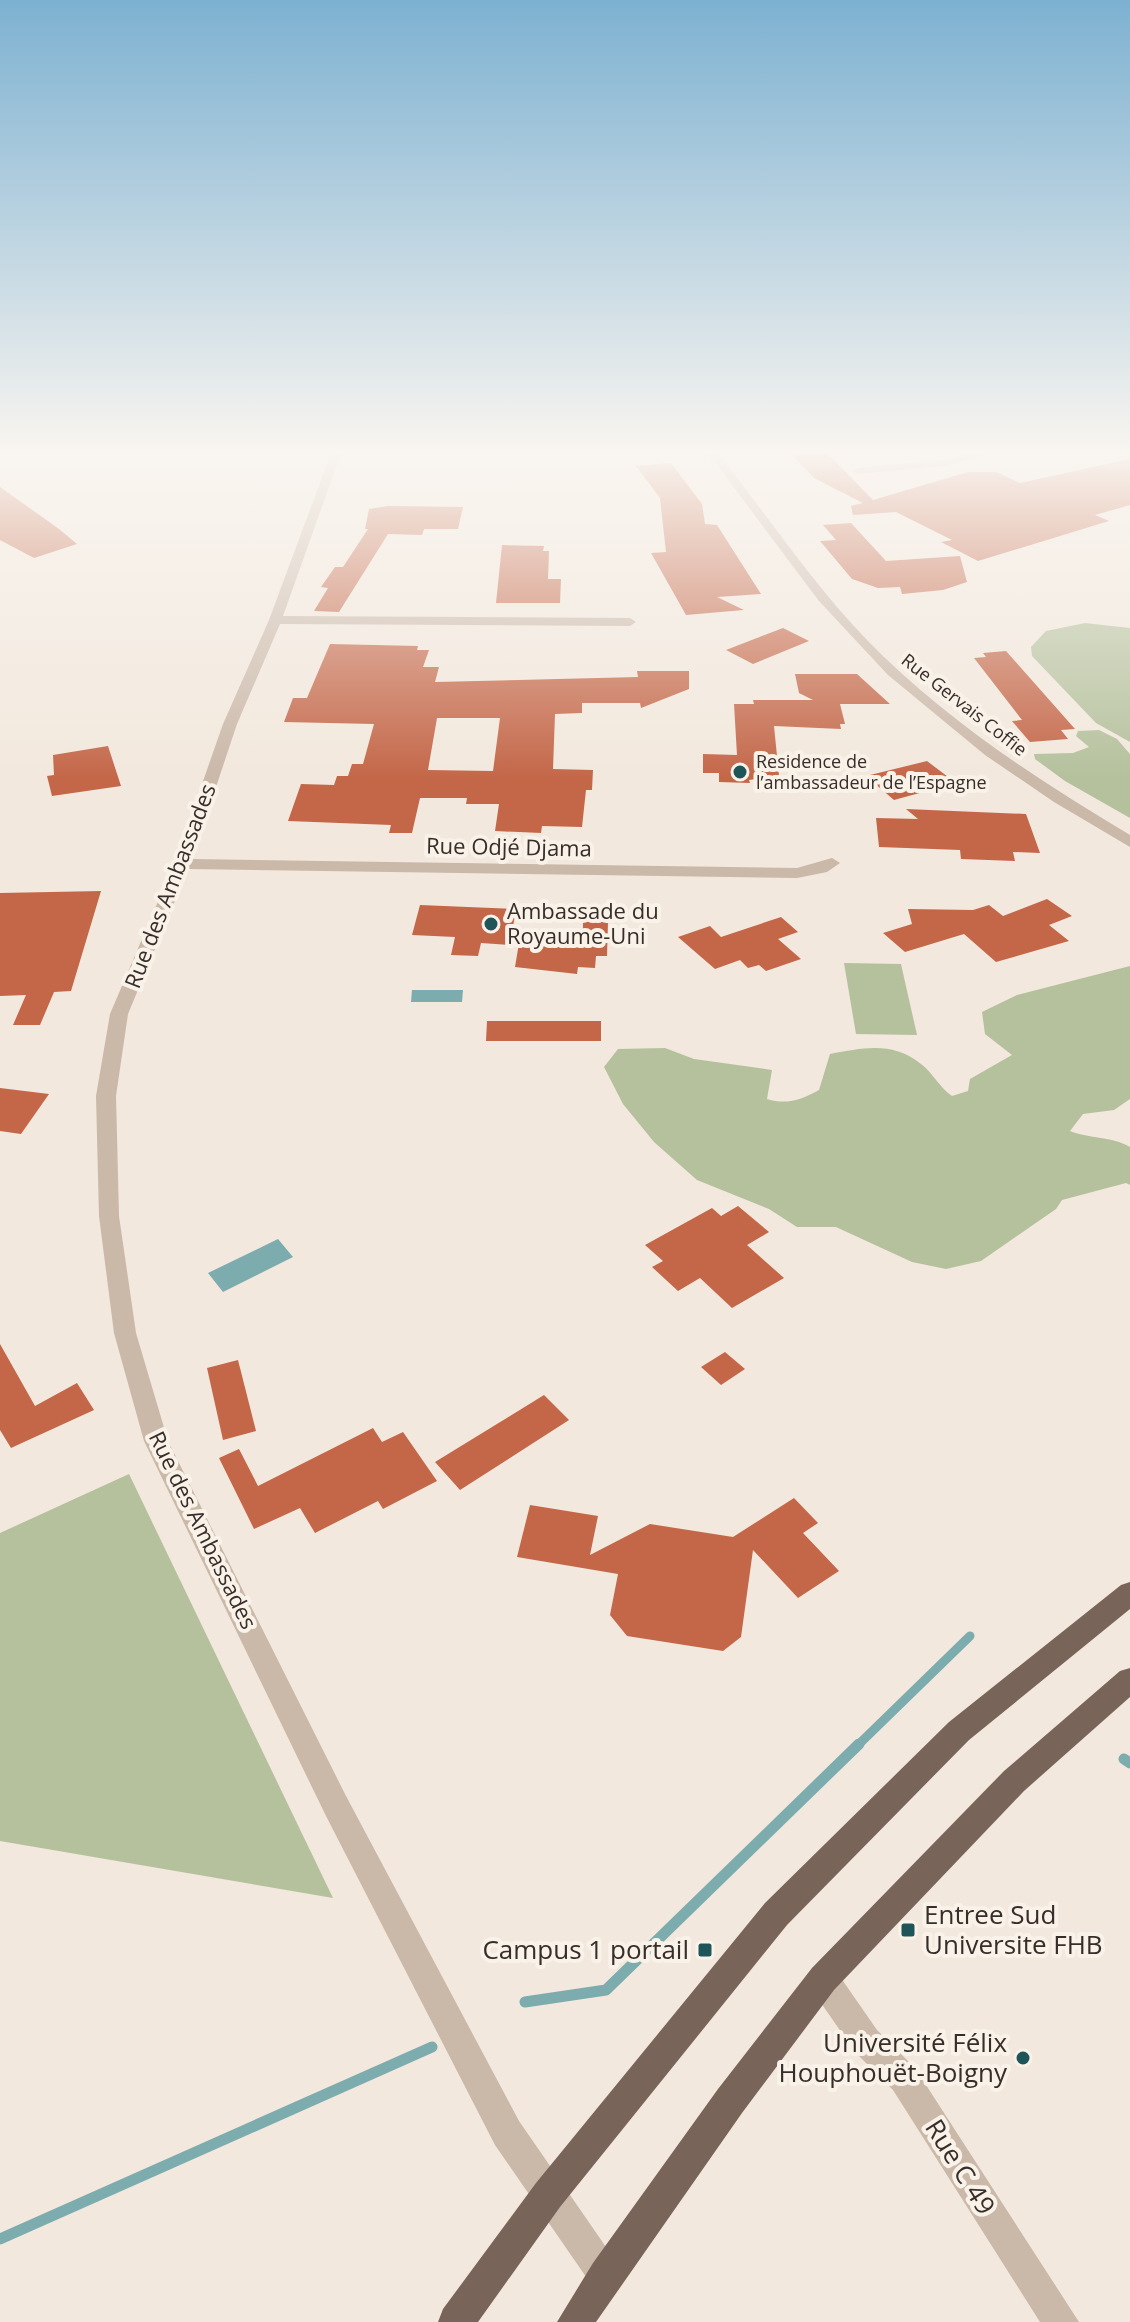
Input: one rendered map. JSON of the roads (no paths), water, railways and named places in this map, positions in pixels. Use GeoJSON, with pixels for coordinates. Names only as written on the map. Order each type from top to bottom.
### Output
{"type":"FeatureCollection","features":[{"type":"Feature","properties":{"kind":"main road"},"geometry":{"type":"LineString","coordinates":[[456,2322],[548,2195],[776,1914],[874,1812],[959,1731],[1130,1593]]}},
{"type":"Feature","properties":{"kind":"main road"},"geometry":{"type":"LineString","coordinates":[[575,2322],[605,2275],[823,1979],[1014,1781],[1130,1680]]}},
{"type":"Feature","properties":{"kind":"street","name":"Rue des Ambassades"},"geometry":{"type":"LineString","coordinates":[[296,561],[230,724],[182,864],[119,1014],[111,1050],[106,1096],[109,1216],[129,1349],[156,1441],[336,1806],[507,2133],[605,2275]]}},
{"type":"Feature","properties":{"kind":"street","name":"Rue Gervais Coffie"},"geometry":{"type":"LineString","coordinates":[[796,561],[836,613],[898,678],[971,737],[1130,842]]}},
{"type":"Feature","properties":{"kind":"street"},"geometry":{"type":"LineString","coordinates":[[275,620],[630,622]]}},
{"type":"Feature","properties":{"kind":"street","name":"Rue Odjé Djama"},"geometry":{"type":"LineString","coordinates":[[182,864],[797,873],[821,869],[832,863]]}},
{"type":"Feature","properties":{"kind":"street","name":"Rue C 49"},"geometry":{"type":"LineString","coordinates":[[823,1979],[866,2041],[904,2079],[1061,2322]]}},
{"type":"Feature","properties":{"kind":"water"},"geometry":{"type":"Polygon","coordinates":[[[412,990],[463,990],[462,1002],[411,1002],[412,990]]]}},
{"type":"Feature","properties":{"kind":"water"},"geometry":{"type":"Polygon","coordinates":[[[278,1239],[293,1257],[223,1292],[208,1273],[278,1239]]]}},
{"type":"Feature","properties":{"kind":"waterway"},"geometry":{"type":"LineString","coordinates":[[857,1746],[970,1636]]}},
{"type":"Feature","properties":{"kind":"waterway"},"geometry":{"type":"LineString","coordinates":[[525,2002],[606,1990],[859,1744]]}},
{"type":"Feature","properties":{"kind":"waterway"},"geometry":{"type":"LineString","coordinates":[[1124,1759],[1130,1763]]}},
{"type":"Feature","properties":{"kind":"waterway"},"geometry":{"type":"LineString","coordinates":[[0,2239],[432,2047]]}},
{"type":"Feature","properties":{"kind":"place","name":"Residence de l’ambassadeur de l’Espagne"},"geometry":{"type":"Point","coordinates":[740,772]}},
{"type":"Feature","properties":{"kind":"place","name":"Ambassade du Royaume-Uni"},"geometry":{"type":"Point","coordinates":[491,924]}},
{"type":"Feature","properties":{"kind":"place","name":"Entree Sud Universite FHB"},"geometry":{"type":"Point","coordinates":[908,1930]}},
{"type":"Feature","properties":{"kind":"place","name":"Campus 1 portail"},"geometry":{"type":"Point","coordinates":[705,1950]}},
{"type":"Feature","properties":{"kind":"place","name":"Université Félix Houphouët-Boigny"},"geometry":{"type":"Point","coordinates":[1023,2058]}}]}
